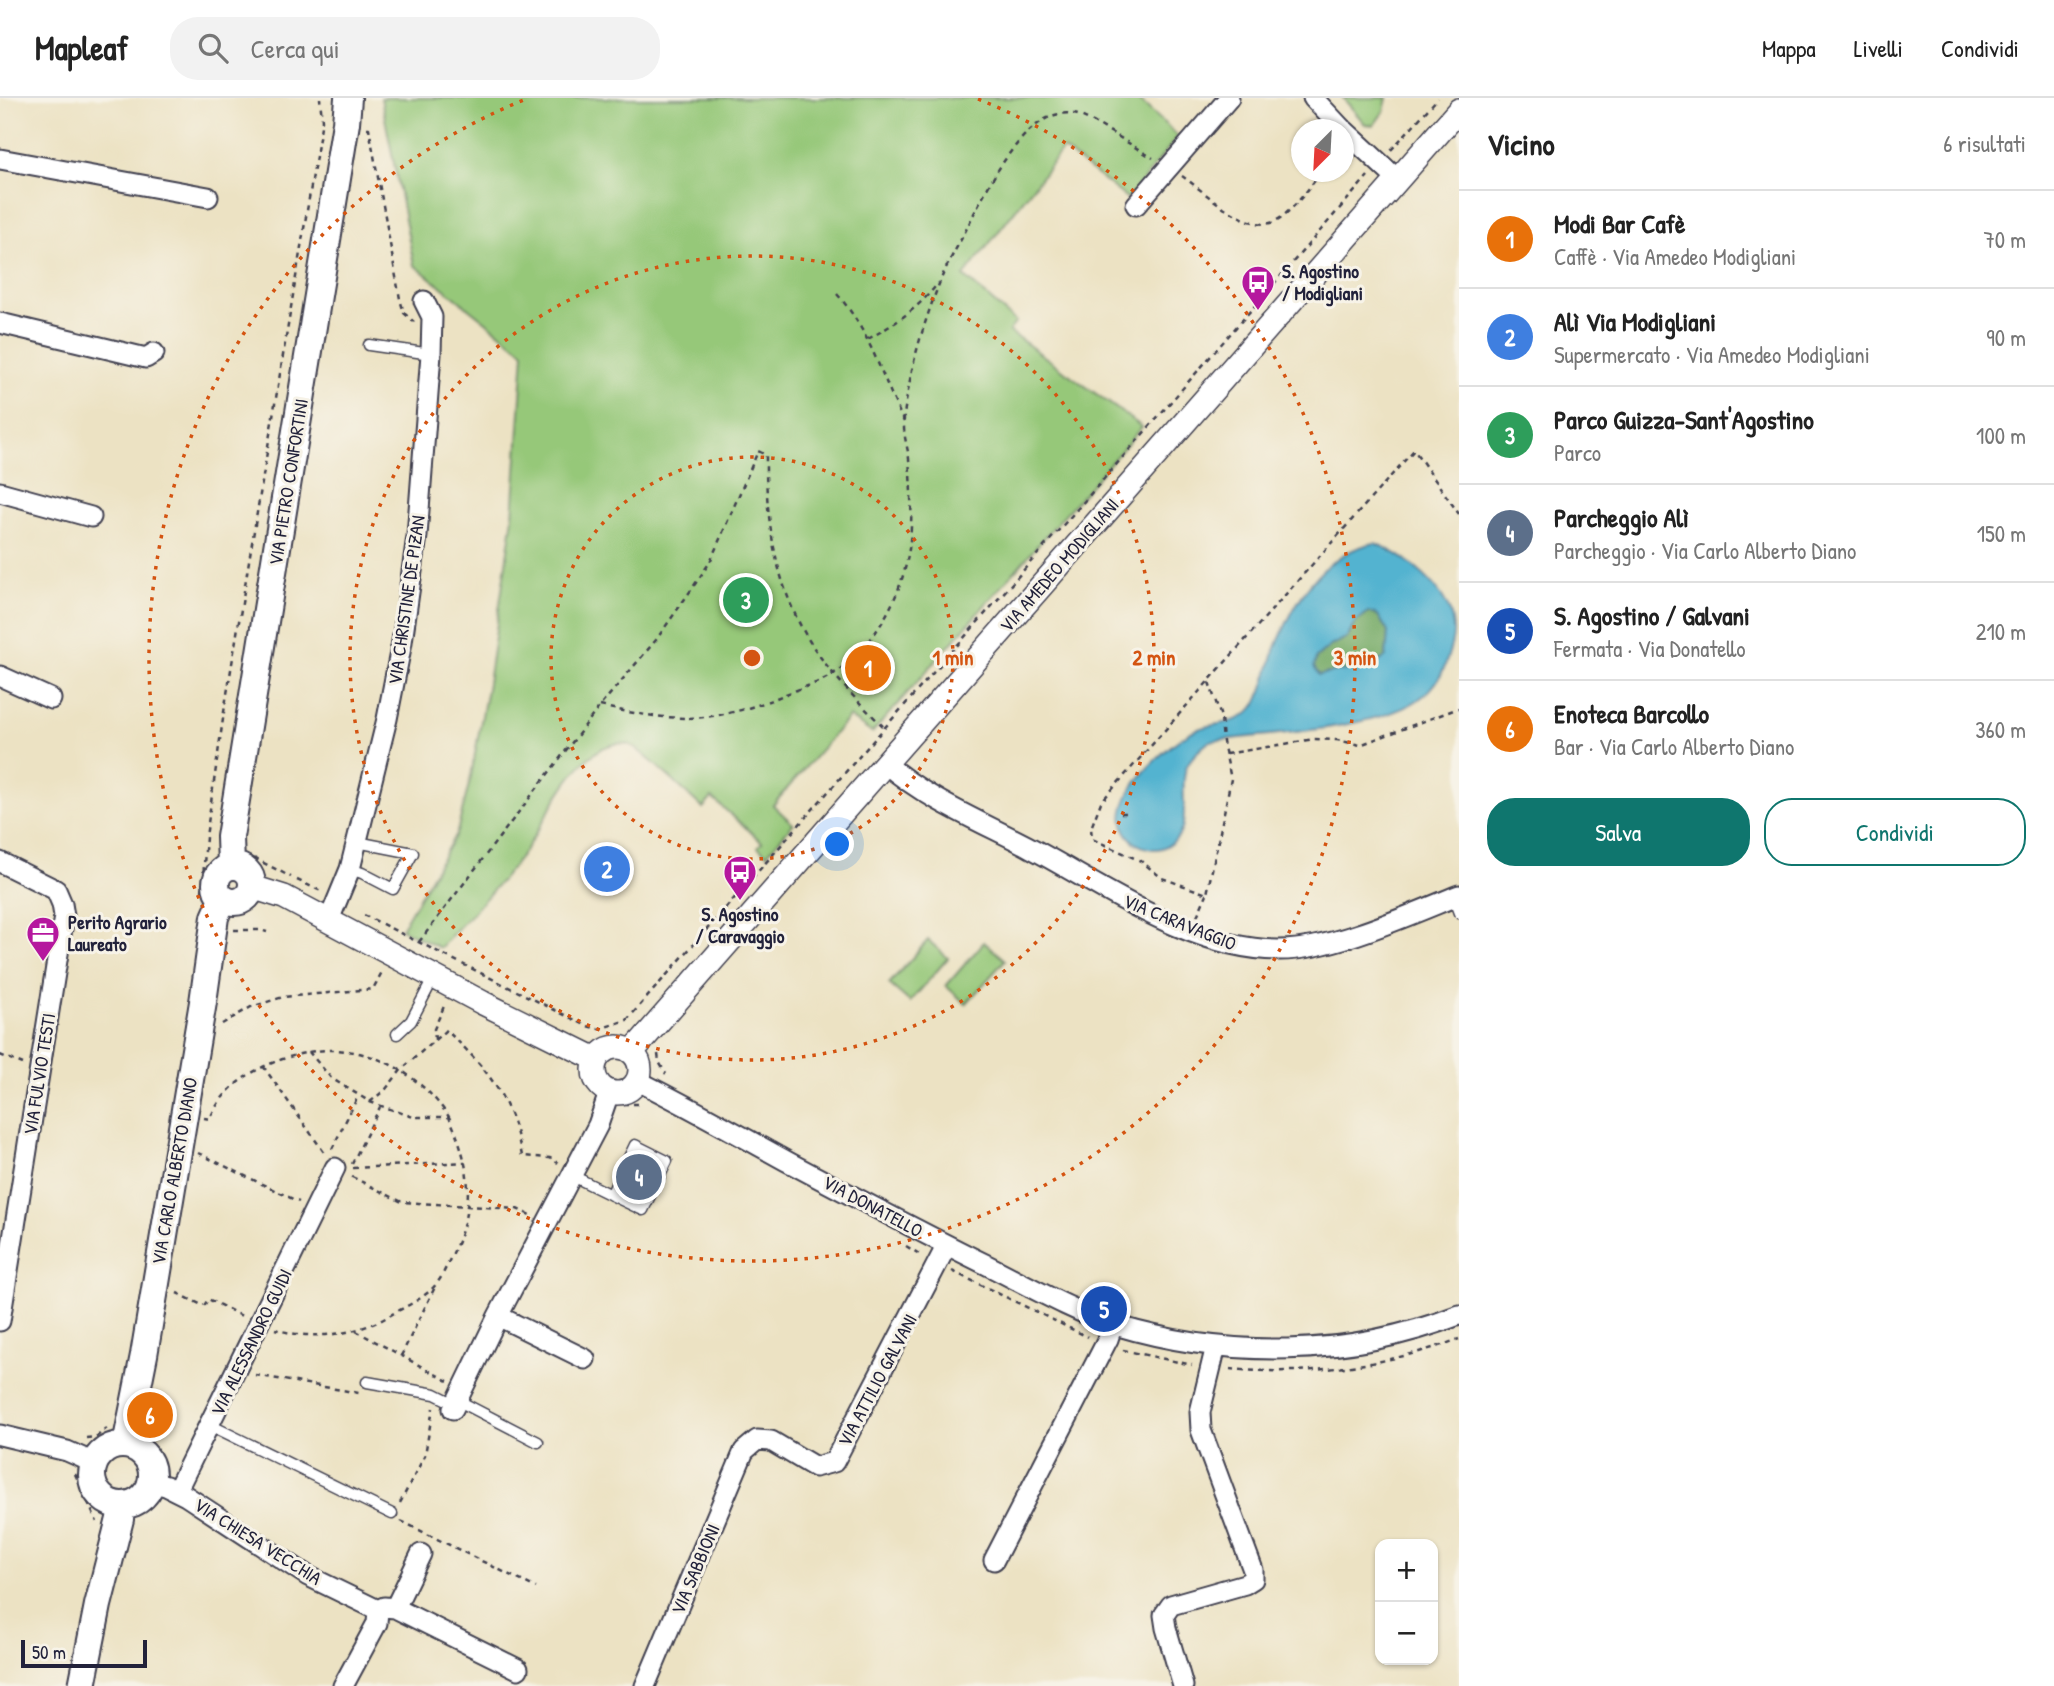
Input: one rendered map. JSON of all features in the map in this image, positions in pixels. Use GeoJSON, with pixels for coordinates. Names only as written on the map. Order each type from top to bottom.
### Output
{"type":"FeatureCollection","features":[{"type":"Feature","properties":{"kind":"main road","name":"VIA PIETRO CONFORTINI"},"geometry":{"type":"LineString","coordinates":[[241,860],[232,824],[348,98]]}},
{"type":"Feature","properties":{"kind":"main road"},"geometry":{"type":"LineString","coordinates":[[223,899],[241,901],[250,892],[252,881],[241,860]]}},
{"type":"Feature","properties":{"kind":"main road","name":"VIA CARLO ALBERTO DIANO"},"geometry":{"type":"LineString","coordinates":[[117,1436],[144,1355],[215,917],[223,899],[216,889],[217,876],[220,871],[241,860]]}},
{"type":"Feature","properties":{"kind":"main road"},"geometry":{"type":"LineString","coordinates":[[117,1436],[143,1453],[153,1471],[152,1482],[144,1497],[137,1502],[121,1505],[110,1503],[96,1490],[82,1466],[107,1449],[117,1436]]}},
{"type":"Feature","properties":{"kind":"main road"},"geometry":{"type":"LineString","coordinates":[[82,1686],[121,1505]]}},
{"type":"Feature","properties":{"kind":"street"},"geometry":{"type":"LineString","coordinates":[[1136,205],[1229,98]]}},
{"type":"Feature","properties":{"kind":"street"},"geometry":{"type":"LineString","coordinates":[[1313,98],[1333,119]]}},
{"type":"Feature","properties":{"kind":"street","name":"VIA AMEDEO MODIGLIANI"},"geometry":{"type":"LineString","coordinates":[[632,1052],[1459,110]]}},
{"type":"Feature","properties":{"kind":"street"},"geometry":{"type":"LineString","coordinates":[[1354,141],[1398,180]]}},
{"type":"Feature","properties":{"kind":"street"},"geometry":{"type":"LineString","coordinates":[[0,159],[208,197]]}},
{"type":"Feature","properties":{"kind":"street","name":"VIA CHRISTINE DE PIZAN"},"geometry":{"type":"LineString","coordinates":[[329,920],[350,869],[387,719],[402,642],[416,536],[426,353],[432,317],[424,301]]}},
{"type":"Feature","properties":{"kind":"street"},"geometry":{"type":"LineString","coordinates":[[0,323],[146,358],[154,353]]}},
{"type":"Feature","properties":{"kind":"street"},"geometry":{"type":"LineString","coordinates":[[0,492],[91,517]]}},
{"type":"Feature","properties":{"kind":"street"},"geometry":{"type":"LineString","coordinates":[[0,676],[51,699]]}},
{"type":"Feature","properties":{"kind":"street","name":"VIA CARAVAGGIO"},"geometry":{"type":"LineString","coordinates":[[885,763],[919,789],[1141,909],[1239,947],[1278,950],[1310,948],[1457,902]]}},
{"type":"Feature","properties":{"kind":"street","name":"VIA FULVIO TESTI"},"geometry":{"type":"LineString","coordinates":[[0,862],[56,890],[64,916],[0,1321]]}},
{"type":"Feature","properties":{"kind":"street"},"geometry":{"type":"LineString","coordinates":[[252,887],[284,897],[596,1059]]}},
{"type":"Feature","properties":{"kind":"street"},"geometry":{"type":"LineString","coordinates":[[619,1046],[632,1052],[640,1065],[638,1081],[623,1093],[610,1093],[602,1089],[594,1075],[596,1059],[600,1054],[619,1046]]}},
{"type":"Feature","properties":{"kind":"street","name":"VIA DONATELLO"},"geometry":{"type":"LineString","coordinates":[[638,1081],[947,1245],[1113,1324],[1166,1338],[1216,1346],[1290,1351],[1321,1348],[1404,1332],[1459,1315]]}},
{"type":"Feature","properties":{"kind":"street"},"geometry":{"type":"LineString","coordinates":[[457,1400],[605,1109],[610,1093]]}},
{"type":"Feature","properties":{"kind":"street","name":"VIA ALESSANDRO GUIDI"},"geometry":{"type":"LineString","coordinates":[[177,1490],[239,1367],[253,1325],[338,1165]]}},
{"type":"Feature","properties":{"kind":"street","name":"VIA ATTILIO GALVANI"},"geometry":{"type":"LineString","coordinates":[[744,1451],[757,1440],[771,1441],[815,1466],[834,1462],[947,1245]]}},
{"type":"Feature","properties":{"kind":"street"},"geometry":{"type":"LineString","coordinates":[[498,1316],[585,1359]]}},
{"type":"Feature","properties":{"kind":"street"},"geometry":{"type":"LineString","coordinates":[[994,1560],[1108,1339],[1113,1324]]}},
{"type":"Feature","properties":{"kind":"street"},"geometry":{"type":"LineString","coordinates":[[1183,1686],[1164,1615],[1171,1605],[1245,1584],[1253,1579],[1253,1570],[1201,1430],[1200,1412],[1216,1346]]}},
{"type":"Feature","properties":{"kind":"street"},"geometry":{"type":"LineString","coordinates":[[0,1435],[67,1451],[82,1466]]}},
{"type":"Feature","properties":{"kind":"street","name":"VIA SABBIONI"},"geometry":{"type":"LineString","coordinates":[[646,1686],[744,1451]]}},
{"type":"Feature","properties":{"kind":"street"},"geometry":{"type":"LineString","coordinates":[[152,1482],[177,1490]]}},
{"type":"Feature","properties":{"kind":"street","name":"VIA CHIESA VECCHIA"},"geometry":{"type":"LineString","coordinates":[[177,1490],[308,1576],[518,1669]]}},
{"type":"Feature","properties":{"kind":"street"},"geometry":{"type":"LineString","coordinates":[[343,1686],[377,1623],[421,1554]]}},
{"type":"Feature","properties":{"kind":"lane"},"geometry":{"type":"LineString","coordinates":[[369,345],[426,353]]}},
{"type":"Feature","properties":{"kind":"lane"},"geometry":{"type":"LineString","coordinates":[[350,869],[393,890],[413,853],[357,842]]}},
{"type":"Feature","properties":{"kind":"lane"},"geometry":{"type":"LineString","coordinates":[[397,1034],[411,1021],[434,976]]}},
{"type":"Feature","properties":{"kind":"lane"},"geometry":{"type":"LineString","coordinates":[[573,1173],[611,1195],[643,1210],[667,1161],[635,1145],[611,1195]]}},
{"type":"Feature","properties":{"kind":"lane"},"geometry":{"type":"LineString","coordinates":[[367,1381],[457,1400],[538,1442]]}},
{"type":"Feature","properties":{"kind":"lane"},"geometry":{"type":"LineString","coordinates":[[210,1425],[397,1512]]}},
{"type":"Feature","properties":{"kind":"path"},"geometry":{"type":"LineString","coordinates":[[320,98],[323,120]]}},
{"type":"Feature","properties":{"kind":"path"},"geometry":{"type":"LineString","coordinates":[[354,911],[587,1026],[599,1029],[626,1020],[1438,98]]}},
{"type":"Feature","properties":{"kind":"path"},"geometry":{"type":"LineString","coordinates":[[904,422],[920,337],[940,281],[999,167],[1015,145],[1035,127],[1056,116],[1074,114],[1169,167],[1240,218],[1258,225],[1276,222],[1313,182]]}},
{"type":"Feature","properties":{"kind":"path"},"geometry":{"type":"LineString","coordinates":[[358,125],[369,128],[400,299],[404,313],[422,326],[426,353]]}},
{"type":"Feature","properties":{"kind":"path"},"geometry":{"type":"LineString","coordinates":[[868,339],[905,317],[927,298],[940,281]]}},
{"type":"Feature","properties":{"kind":"path"},"geometry":{"type":"LineString","coordinates":[[600,706],[656,717],[691,718],[728,713],[765,703],[833,674],[874,635],[894,600],[904,575],[909,534],[909,458],[904,422],[868,339],[837,294]]}},
{"type":"Feature","properties":{"kind":"path"},"geometry":{"type":"LineString","coordinates":[[1207,894],[1162,878],[1141,861],[1092,839],[1091,828],[1101,802],[1414,450],[1459,514]]}},
{"type":"Feature","properties":{"kind":"path"},"geometry":{"type":"LineString","coordinates":[[417,942],[600,706],[656,640],[709,562],[758,451],[766,455],[766,488],[771,529],[782,577],[809,640],[833,674],[885,728]]}},
{"type":"Feature","properties":{"kind":"path"},"geometry":{"type":"LineString","coordinates":[[1191,930],[1207,894],[1231,779],[1221,717],[1209,682]]}},
{"type":"Feature","properties":{"kind":"path"},"geometry":{"type":"LineString","coordinates":[[1227,754],[1314,739],[1337,740],[1360,746],[1459,708]]}},
{"type":"Feature","properties":{"kind":"path"},"geometry":{"type":"LineString","coordinates":[[1121,813],[1127,813]]}},
{"type":"Feature","properties":{"kind":"path"},"geometry":{"type":"LineString","coordinates":[[241,860],[257,861],[322,892],[328,889]]}},
{"type":"Feature","properties":{"kind":"path"},"geometry":{"type":"LineString","coordinates":[[227,931],[248,929],[267,932]]}},
{"type":"Feature","properties":{"kind":"path"},"geometry":{"type":"LineString","coordinates":[[220,1025],[251,1007],[284,997],[373,989],[383,970],[388,972]]}},
{"type":"Feature","properties":{"kind":"path"},"geometry":{"type":"LineString","coordinates":[[435,1040],[434,1029],[447,1002]]}},
{"type":"Feature","properties":{"kind":"path"},"geometry":{"type":"LineString","coordinates":[[370,1101],[386,1089],[402,1069],[446,1030],[478,1059],[506,1103],[518,1132],[522,1156],[550,1158],[573,1173]]}},
{"type":"Feature","properties":{"kind":"path"},"geometry":{"type":"LineString","coordinates":[[660,1043],[659,1062],[672,1079]]}},
{"type":"Feature","properties":{"kind":"path"},"geometry":{"type":"LineString","coordinates":[[197,1116],[210,1119],[214,1109],[230,1090],[263,1066],[292,1055],[329,1048],[356,1052],[390,1062],[402,1069],[439,1102],[462,1145],[468,1177],[468,1205],[462,1234],[401,1356]]}},
{"type":"Feature","properties":{"kind":"path"},"geometry":{"type":"LineString","coordinates":[[309,1052],[331,1078],[358,1096],[413,1117],[449,1117]]}},
{"type":"Feature","properties":{"kind":"path"},"geometry":{"type":"LineString","coordinates":[[0,1055],[39,1070]]}},
{"type":"Feature","properties":{"kind":"path"},"geometry":{"type":"LineString","coordinates":[[263,1066],[347,1174],[402,1202],[517,1209],[537,1218]]}},
{"type":"Feature","properties":{"kind":"path"},"geometry":{"type":"LineString","coordinates":[[338,1165],[358,1096]]}},
{"type":"Feature","properties":{"kind":"path"},"geometry":{"type":"LineString","coordinates":[[338,1165],[380,1106]]}},
{"type":"Feature","properties":{"kind":"path"},"geometry":{"type":"LineString","coordinates":[[178,1149],[195,1152],[304,1205]]}},
{"type":"Feature","properties":{"kind":"path"},"geometry":{"type":"LineString","coordinates":[[338,1165],[465,1162]]}},
{"type":"Feature","properties":{"kind":"path"},"geometry":{"type":"LineString","coordinates":[[174,1293],[205,1306],[208,1299],[269,1335],[272,1328],[290,1334],[328,1334],[356,1331],[380,1321],[411,1304],[437,1284]]}},
{"type":"Feature","properties":{"kind":"path"},"geometry":{"type":"LineString","coordinates":[[356,1331],[401,1356],[457,1400]]}},
{"type":"Feature","properties":{"kind":"path"},"geometry":{"type":"LineString","coordinates":[[239,1367],[254,1374],[369,1395]]}},
{"type":"Feature","properties":{"kind":"path"},"geometry":{"type":"LineString","coordinates":[[397,1512],[425,1455],[435,1394]]}},
{"type":"Feature","properties":{"kind":"path"},"geometry":{"type":"LineString","coordinates":[[83,1439],[117,1436]]}},
{"type":"Feature","properties":{"kind":"path"},"geometry":{"type":"LineString","coordinates":[[82,1466],[76,1476],[98,1527]]}},
{"type":"Feature","properties":{"kind":"path"},"geometry":{"type":"LineString","coordinates":[[402,1517],[400,1521],[536,1588]]}},
{"type":"Feature","properties":{"kind":"green space"},"geometry":{"type":"Polygon","coordinates":[[[381,98],[1137,98],[1178,136],[1128,199],[1063,149],[964,276],[1016,322],[1009,331],[1142,427],[872,733],[849,717],[773,805],[793,824],[767,854],[758,847],[762,842],[712,798],[703,808],[636,748],[626,744],[612,745],[595,753],[573,775],[518,860],[440,948],[401,929],[457,832],[471,776],[513,517],[524,352],[414,265],[381,98]]]}},
{"type":"Feature","properties":{"kind":"green space"},"geometry":{"type":"Polygon","coordinates":[[[1343,98],[1387,98],[1384,111],[1374,125],[1365,124],[1343,98]]]}},
{"type":"Feature","properties":{"kind":"green space"},"geometry":{"type":"Polygon","coordinates":[[[1368,612],[1378,615],[1388,632],[1386,657],[1371,666],[1319,675],[1313,667],[1316,658],[1330,646],[1348,637],[1354,624],[1368,612]]]}},
{"type":"Feature","properties":{"kind":"green space"},"geometry":{"type":"Polygon","coordinates":[[[928,940],[948,958],[910,1002],[889,984],[928,940]]]}},
{"type":"Feature","properties":{"kind":"green space"},"geometry":{"type":"Polygon","coordinates":[[[984,942],[1005,960],[966,1004],[946,986],[984,942]]]}},
{"type":"Feature","properties":{"kind":"water"},"geometry":{"type":"Polygon","coordinates":[[[1375,543],[1386,548],[1411,564],[1442,596],[1452,620],[1453,634],[1446,662],[1436,683],[1423,696],[1405,707],[1381,716],[1322,729],[1210,741],[1193,756],[1186,768],[1184,814],[1180,834],[1173,842],[1158,849],[1147,848],[1133,841],[1124,828],[1123,813],[1137,781],[1163,752],[1189,733],[1233,721],[1248,713],[1259,698],[1275,650],[1301,598],[1325,569],[1356,548],[1375,543]],[[1368,612],[1354,624],[1348,637],[1330,646],[1316,658],[1314,667],[1319,675],[1371,666],[1386,657],[1388,632],[1378,615],[1368,612]]]}},
{"type":"Feature","properties":{"kind":"place","name":"S. Agostino / Modigliani"},"geometry":{"type":"Point","coordinates":[1258,312]}},
{"type":"Feature","properties":{"kind":"place","name":"Parco Guizza-Sant'Agostino"},"geometry":{"type":"Point","coordinates":[746,600]}},
{"type":"Feature","properties":{"kind":"place","name":"Modi Bar Cafè"},"geometry":{"type":"Point","coordinates":[868,668]}},
{"type":"Feature","properties":{"kind":"place","name":"Alì Via Modigliani"},"geometry":{"type":"Point","coordinates":[607,869]}},
{"type":"Feature","properties":{"kind":"place","name":"S. Agostino / Caravaggio"},"geometry":{"type":"Point","coordinates":[740,902]}},
{"type":"Feature","properties":{"kind":"place","name":"Perito Agrario Laureato"},"geometry":{"type":"Point","coordinates":[43,963]}},
{"type":"Feature","properties":{"kind":"place","name":"Parcheggio Alì"},"geometry":{"type":"Point","coordinates":[639,1177]}},
{"type":"Feature","properties":{"kind":"place","name":"S. Agostino / Galvani"},"geometry":{"type":"Point","coordinates":[1104,1309]}},
{"type":"Feature","properties":{"kind":"place","name":"Enoteca Barcollo"},"geometry":{"type":"Point","coordinates":[150,1415]}}]}
